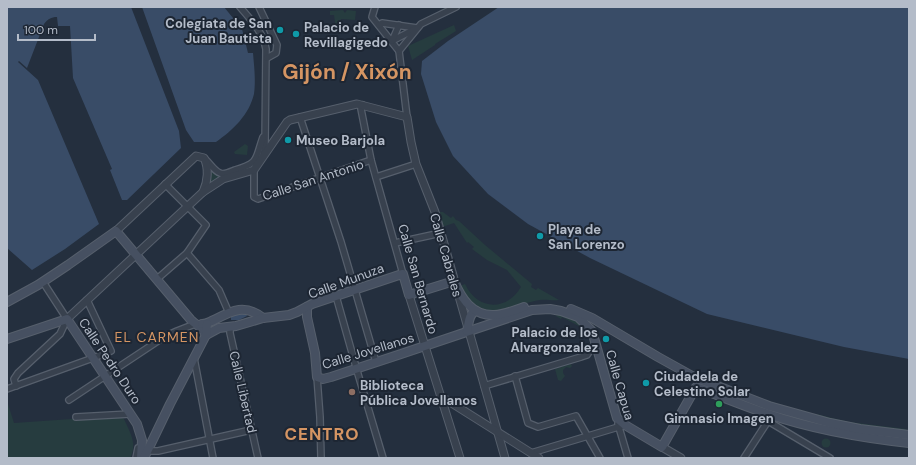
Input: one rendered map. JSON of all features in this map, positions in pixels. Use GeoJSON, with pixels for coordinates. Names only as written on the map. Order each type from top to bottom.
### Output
{"type":"FeatureCollection","features":[{"type":"Feature","properties":{"kind":"main road"},"geometry":{"type":"LineString","coordinates":[[7,302],[43,282],[116,231],[195,324],[209,333]]}},
{"type":"Feature","properties":{"kind":"main road","name":"Calle Munuza"},"geometry":{"type":"LineString","coordinates":[[209,333],[263,318],[301,314],[307,307],[404,274]]}},
{"type":"Feature","properties":{"kind":"main road","name":"Calle San Bernardo"},"geometry":{"type":"LineString","coordinates":[[404,274],[409,295]]}},
{"type":"Feature","properties":{"kind":"main road"},"geometry":{"type":"LineString","coordinates":[[409,295],[454,281],[460,297],[476,311],[494,315],[529,306],[554,305],[577,311],[603,324],[694,377],[769,414],[860,429],[909,435]]}},
{"type":"Feature","properties":{"kind":"main road"},"geometry":{"type":"LineString","coordinates":[[195,324],[207,324],[239,309],[250,310],[263,318]]}},
{"type":"Feature","properties":{"kind":"main road","name":"Calle Jovellanos"},"geometry":{"type":"LineString","coordinates":[[317,377],[323,379],[356,369],[532,310],[539,309],[561,311],[578,317],[592,331]]}},
{"type":"Feature","properties":{"kind":"main road"},"geometry":{"type":"LineString","coordinates":[[246,323],[250,318],[250,310]]}},
{"type":"Feature","properties":{"kind":"main road"},"geometry":{"type":"LineString","coordinates":[[468,331],[470,316],[476,311]]}},
{"type":"Feature","properties":{"kind":"main road"},"geometry":{"type":"LineString","coordinates":[[228,313],[224,317],[224,320],[229,327]]}},
{"type":"Feature","properties":{"kind":"main road"},"geometry":{"type":"LineString","coordinates":[[301,314],[313,342],[317,377]]}},
{"type":"Feature","properties":{"kind":"main road"},"geometry":{"type":"LineString","coordinates":[[7,339],[67,319]]}},
{"type":"Feature","properties":{"kind":"main road","name":"Calle Pedro Duro"},"geometry":{"type":"LineString","coordinates":[[67,319],[137,424],[142,440],[144,456]]}},
{"type":"Feature","properties":{"kind":"main road"},"geometry":{"type":"LineString","coordinates":[[144,456],[194,358],[209,333],[207,324]]}},
{"type":"Feature","properties":{"kind":"main road","name":"Calle Capua"},"geometry":{"type":"LineString","coordinates":[[592,331],[620,423]]}},
{"type":"Feature","properties":{"kind":"main road"},"geometry":{"type":"LineString","coordinates":[[620,423],[662,447],[696,387],[789,420],[878,440],[909,443]]}},
{"type":"Feature","properties":{"kind":"street"},"geometry":{"type":"LineString","coordinates":[[16,386],[14,379],[18,373],[60,334],[67,319],[187,206],[203,192],[223,180],[254,170],[265,148],[267,58],[263,38],[255,24],[240,7]]}},
{"type":"Feature","properties":{"kind":"street"},"geometry":{"type":"LineString","coordinates":[[259,7],[277,44],[276,53],[267,58]]}},
{"type":"Feature","properties":{"kind":"street"},"geometry":{"type":"LineString","coordinates":[[375,7],[372,17],[399,51],[417,28],[424,22],[456,7]]}},
{"type":"Feature","properties":{"kind":"street"},"geometry":{"type":"LineString","coordinates":[[378,25],[382,22],[417,28]]}},
{"type":"Feature","properties":{"kind":"street"},"geometry":{"type":"LineString","coordinates":[[392,41],[399,25]]}},
{"type":"Feature","properties":{"kind":"street"},"geometry":{"type":"LineString","coordinates":[[392,41],[417,28]]}},
{"type":"Feature","properties":{"kind":"street","name":"Calle Cabrales"},"geometry":{"type":"LineString","coordinates":[[399,51],[407,117],[416,164],[435,212],[505,458]]}},
{"type":"Feature","properties":{"kind":"street"},"geometry":{"type":"LineString","coordinates":[[116,231],[192,158],[198,156],[204,158],[216,171],[220,173],[225,173],[248,166],[260,157],[287,122],[300,117],[360,104],[407,117]]}},
{"type":"Feature","properties":{"kind":"street","name":"Calle San Bernardo"},"geometry":{"type":"LineString","coordinates":[[360,104],[371,160],[404,274]]}},
{"type":"Feature","properties":{"kind":"street"},"geometry":{"type":"LineString","coordinates":[[300,117],[355,290],[376,362]]}},
{"type":"Feature","properties":{"kind":"street"},"geometry":{"type":"LineString","coordinates":[[265,133],[268,140],[273,141]]}},
{"type":"Feature","properties":{"kind":"street"},"geometry":{"type":"LineString","coordinates":[[203,192],[207,172],[204,158]]}},
{"type":"Feature","properties":{"kind":"street","name":"Calle San Antonio"},"geometry":{"type":"LineString","coordinates":[[254,170],[254,197],[258,199],[371,160]]}},
{"type":"Feature","properties":{"kind":"street"},"geometry":{"type":"LineString","coordinates":[[376,177],[416,164]]}},
{"type":"Feature","properties":{"kind":"street"},"geometry":{"type":"LineString","coordinates":[[158,280],[187,253],[206,225],[165,184]]}},
{"type":"Feature","properties":{"kind":"street"},"geometry":{"type":"LineString","coordinates":[[395,243],[440,233]]}},
{"type":"Feature","properties":{"kind":"street"},"geometry":{"type":"LineString","coordinates":[[187,253],[219,290],[228,313]]}},
{"type":"Feature","properties":{"kind":"street","name":"Calle Pedro Duro"},"geometry":{"type":"LineString","coordinates":[[43,282],[67,319]]}},
{"type":"Feature","properties":{"kind":"street","name":"Calle San Bernardo"},"geometry":{"type":"LineString","coordinates":[[409,295],[460,458]]}},
{"type":"Feature","properties":{"kind":"street"},"geometry":{"type":"LineString","coordinates":[[336,296],[383,458]]}},
{"type":"Feature","properties":{"kind":"street"},"geometry":{"type":"LineString","coordinates":[[8,388],[111,351],[87,300]]}},
{"type":"Feature","properties":{"kind":"street"},"geometry":{"type":"LineString","coordinates":[[69,400],[164,337],[177,330],[195,324]]}},
{"type":"Feature","properties":{"kind":"street"},"geometry":{"type":"LineString","coordinates":[[592,331],[598,325],[603,324]]}},
{"type":"Feature","properties":{"kind":"street","name":"Calle Libertad"},"geometry":{"type":"LineString","coordinates":[[229,327],[258,458]]}},
{"type":"Feature","properties":{"kind":"street"},"geometry":{"type":"LineString","coordinates":[[484,386],[586,355],[595,343]]}},
{"type":"Feature","properties":{"kind":"street"},"geometry":{"type":"LineString","coordinates":[[194,358],[213,458]]}},
{"type":"Feature","properties":{"kind":"street"},"geometry":{"type":"LineString","coordinates":[[514,376],[528,423],[538,427],[576,416],[600,458]]}},
{"type":"Feature","properties":{"kind":"street"},"geometry":{"type":"LineString","coordinates":[[317,377],[321,458]]}},
{"type":"Feature","properties":{"kind":"street"},"geometry":{"type":"LineString","coordinates":[[694,377],[697,380],[696,387]]}},
{"type":"Feature","properties":{"kind":"street"},"geometry":{"type":"LineString","coordinates":[[442,397],[539,458]]}},
{"type":"Feature","properties":{"kind":"street"},"geometry":{"type":"LineString","coordinates":[[76,417],[130,414]]}},
{"type":"Feature","properties":{"kind":"street"},"geometry":{"type":"LineString","coordinates":[[744,458],[769,414],[781,429],[829,458]]}},
{"type":"Feature","properties":{"kind":"street"},"geometry":{"type":"LineString","coordinates":[[781,429],[782,423],[789,420]]}},
{"type":"Feature","properties":{"kind":"street"},"geometry":{"type":"LineString","coordinates":[[531,453],[587,436],[620,423]]}},
{"type":"Feature","properties":{"kind":"street","name":"Calle Capua"},"geometry":{"type":"LineString","coordinates":[[620,423],[628,458]]}},
{"type":"Feature","properties":{"kind":"street"},"geometry":{"type":"LineString","coordinates":[[136,458],[139,444],[137,424]]}},
{"type":"Feature","properties":{"kind":"street"},"geometry":{"type":"LineString","coordinates":[[144,456],[158,451],[251,430]]}},
{"type":"Feature","properties":{"kind":"street"},"geometry":{"type":"LineString","coordinates":[[662,447],[681,458]]}},
{"type":"Feature","properties":{"kind":"green space"},"geometry":{"type":"Polygon","coordinates":[[[343,10],[345,13],[347,10],[356,11],[355,20],[341,19],[339,28],[336,30],[334,15],[330,15],[330,11],[343,10]]]}},
{"type":"Feature","properties":{"kind":"green space"},"geometry":{"type":"Polygon","coordinates":[[[454,25],[456,31],[412,60],[408,46],[454,25]]]}},
{"type":"Feature","properties":{"kind":"green space"},"geometry":{"type":"Polygon","coordinates":[[[245,144],[248,146],[247,155],[235,154],[234,152],[245,144]]]}},
{"type":"Feature","properties":{"kind":"green space"},"geometry":{"type":"Polygon","coordinates":[[[209,167],[222,176],[210,183],[209,167]]]}},
{"type":"Feature","properties":{"kind":"green space"},"geometry":{"type":"Polygon","coordinates":[[[439,212],[443,212],[451,218],[453,216],[532,284],[531,287],[536,290],[538,288],[559,300],[540,300],[502,310],[492,311],[482,310],[474,306],[467,299],[460,286],[465,284],[470,293],[477,299],[492,305],[508,301],[521,287],[507,270],[487,260],[472,249],[474,247],[468,242],[467,243],[454,223],[442,227],[439,212]]]}},
{"type":"Feature","properties":{"kind":"green space"},"geometry":{"type":"Polygon","coordinates":[[[555,312],[574,318],[588,331],[562,317],[561,319],[556,316],[557,314],[555,312]]]}},
{"type":"Feature","properties":{"kind":"green space"},"geometry":{"type":"Polygon","coordinates":[[[571,364],[572,366],[570,368],[566,367],[563,370],[565,376],[561,381],[558,380],[555,369],[571,364]]]}},
{"type":"Feature","properties":{"kind":"green space"},"geometry":{"type":"Polygon","coordinates":[[[7,401],[14,423],[115,416],[121,417],[124,419],[132,438],[133,448],[130,458],[7,458],[7,401]]]}},
{"type":"Feature","properties":{"kind":"green space"},"geometry":{"type":"Polygon","coordinates":[[[816,414],[849,422],[906,429],[905,431],[849,424],[815,417],[816,414]]]}},
{"type":"Feature","properties":{"kind":"green space"},"geometry":{"type":"Polygon","coordinates":[[[824,439],[828,439],[830,443],[828,447],[824,447],[822,445],[822,441],[824,439]]]}},
{"type":"Feature","properties":{"kind":"water"},"geometry":{"type":"Polygon","coordinates":[[[7,7],[131,7],[179,131],[181,148],[127,200],[122,200],[110,170],[112,169],[73,78],[70,26],[58,26],[57,17],[53,17],[48,20],[44,24],[27,68],[19,61],[18,62],[38,80],[99,224],[65,249],[32,270],[7,248],[7,7]]]}},
{"type":"Feature","properties":{"kind":"water"},"geometry":{"type":"Polygon","coordinates":[[[142,7],[224,7],[242,29],[248,53],[253,53],[255,78],[254,94],[252,102],[240,121],[216,142],[194,142],[186,130],[142,7]]]}},
{"type":"Feature","properties":{"kind":"water"},"geometry":{"type":"Polygon","coordinates":[[[499,7],[909,7],[909,359],[844,347],[707,314],[590,258],[528,224],[488,194],[453,156],[436,122],[421,74],[422,61],[448,41],[499,7]]]}},
{"type":"Feature","properties":{"kind":"water"},"geometry":{"type":"Polygon","coordinates":[[[237,313],[246,314],[247,316],[239,320],[231,320],[231,317],[237,313]]]}},
{"type":"Feature","properties":{"kind":"place","name":"Colegiata de San Juan Bautista"},"geometry":{"type":"Point","coordinates":[280,30]}},
{"type":"Feature","properties":{"kind":"place","name":"Palacio de Revillagigedo"},"geometry":{"type":"Point","coordinates":[296,34]}},
{"type":"Feature","properties":{"kind":"place","name":"Museo Barjola"},"geometry":{"type":"Point","coordinates":[288,140]}},
{"type":"Feature","properties":{"kind":"place","name":"Playa de San Lorenzo"},"geometry":{"type":"Point","coordinates":[540,236]}},
{"type":"Feature","properties":{"kind":"place","name":"Palacio de los Alvargonzalez"},"geometry":{"type":"Point","coordinates":[606,339]}},
{"type":"Feature","properties":{"kind":"place","name":"Ciudadela de Celestino Solar"},"geometry":{"type":"Point","coordinates":[646,383]}},
{"type":"Feature","properties":{"kind":"place","name":"Biblioteca Pública Jovellanos"},"geometry":{"type":"Point","coordinates":[352,392]}},
{"type":"Feature","properties":{"kind":"place","name":"Gimnasio Imagen"},"geometry":{"type":"Point","coordinates":[719,404]}},
{"type":"Feature","properties":{"kind":"district","name":"Gijón / Xixón"},"geometry":{"type":"Point","coordinates":[347,72]}},
{"type":"Feature","properties":{"kind":"district","name":"EL CARMEN"},"geometry":{"type":"Point","coordinates":[157,337]}},
{"type":"Feature","properties":{"kind":"district","name":"CENTRO"},"geometry":{"type":"Point","coordinates":[322,434]}}]}
